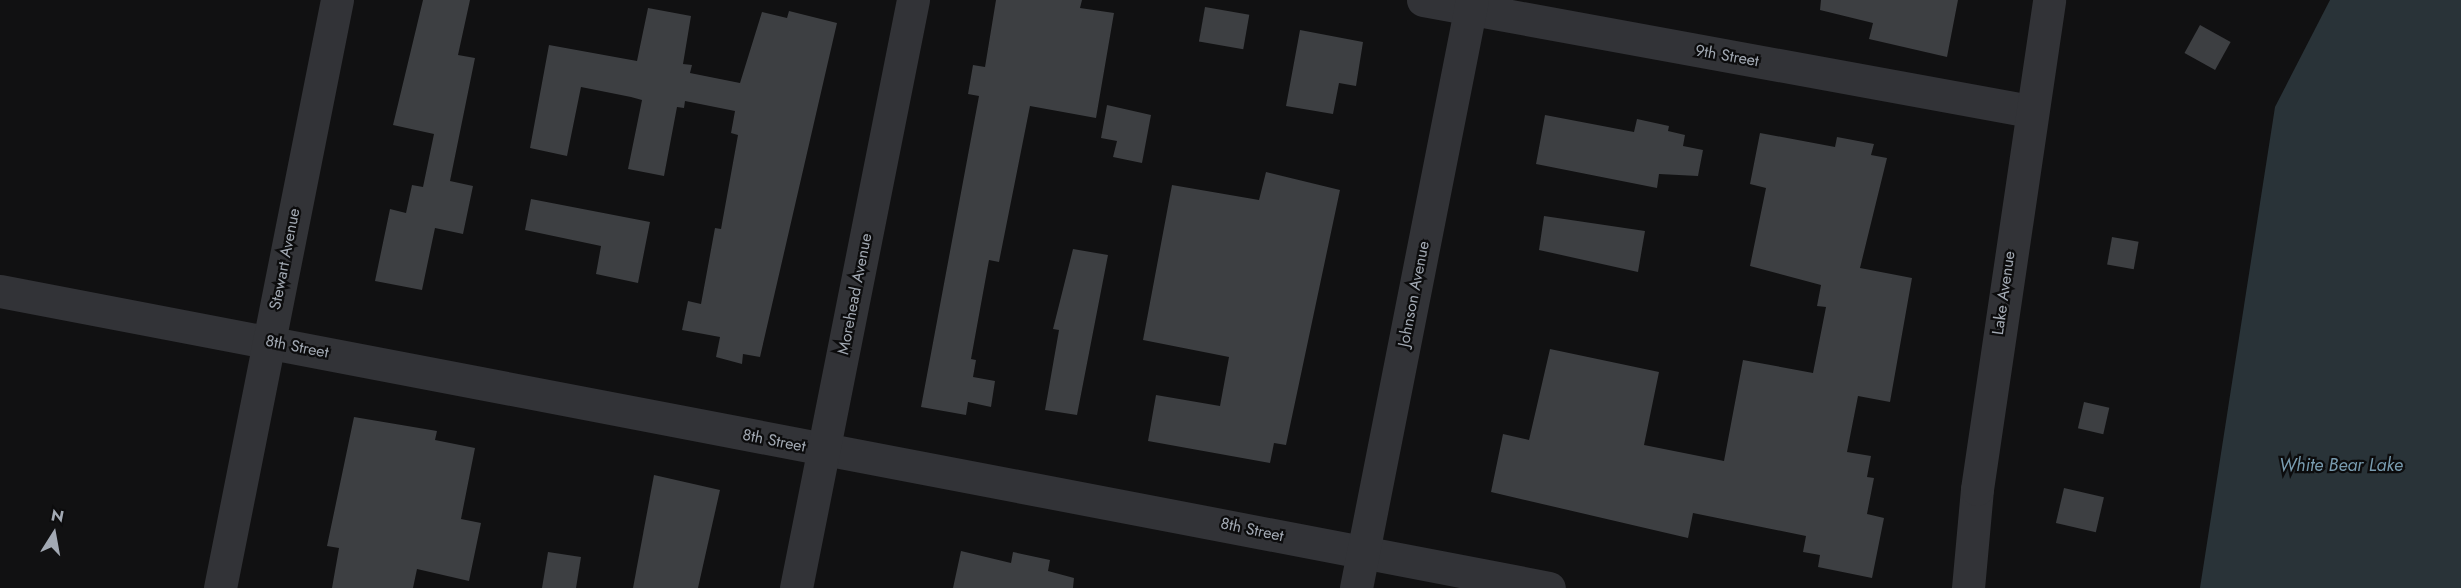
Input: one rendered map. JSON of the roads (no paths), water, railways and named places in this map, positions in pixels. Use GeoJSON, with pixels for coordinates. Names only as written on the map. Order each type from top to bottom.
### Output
{"type":"FeatureCollection","features":[{"type":"Feature","properties":{"kind":"street","name":"Stewart Avenue"},"geometry":{"type":"LineString","coordinates":[[220,588],[337,0]]}},
{"type":"Feature","properties":{"kind":"street","name":"Morehead Avenue"},"geometry":{"type":"LineString","coordinates":[[796,588],[912,0]]}},
{"type":"Feature","properties":{"kind":"street","name":"9th Street"},"geometry":{"type":"LineString","coordinates":[[1424,0],[1471,5],[2030,111]]}},
{"type":"Feature","properties":{"kind":"street","name":"Lake Avenue"},"geometry":{"type":"LineString","coordinates":[[1968,588],[2030,111],[2049,0]]}},
{"type":"Feature","properties":{"kind":"street","name":"Johnson Avenue"},"geometry":{"type":"LineString","coordinates":[[1356,588],[1471,5]]}},
{"type":"Feature","properties":{"kind":"street","name":"8th Street"},"geometry":{"type":"LineString","coordinates":[[0,291],[269,341],[824,450],[1087,495],[1363,554],[1549,588]]}},
{"type":"Feature","properties":{"kind":"water","name":"White Bear Lake"},"geometry":{"type":"Polygon","coordinates":[[[2330,0],[2461,0],[2461,588],[2200,588],[2275,107],[2330,0]]]}}]}
